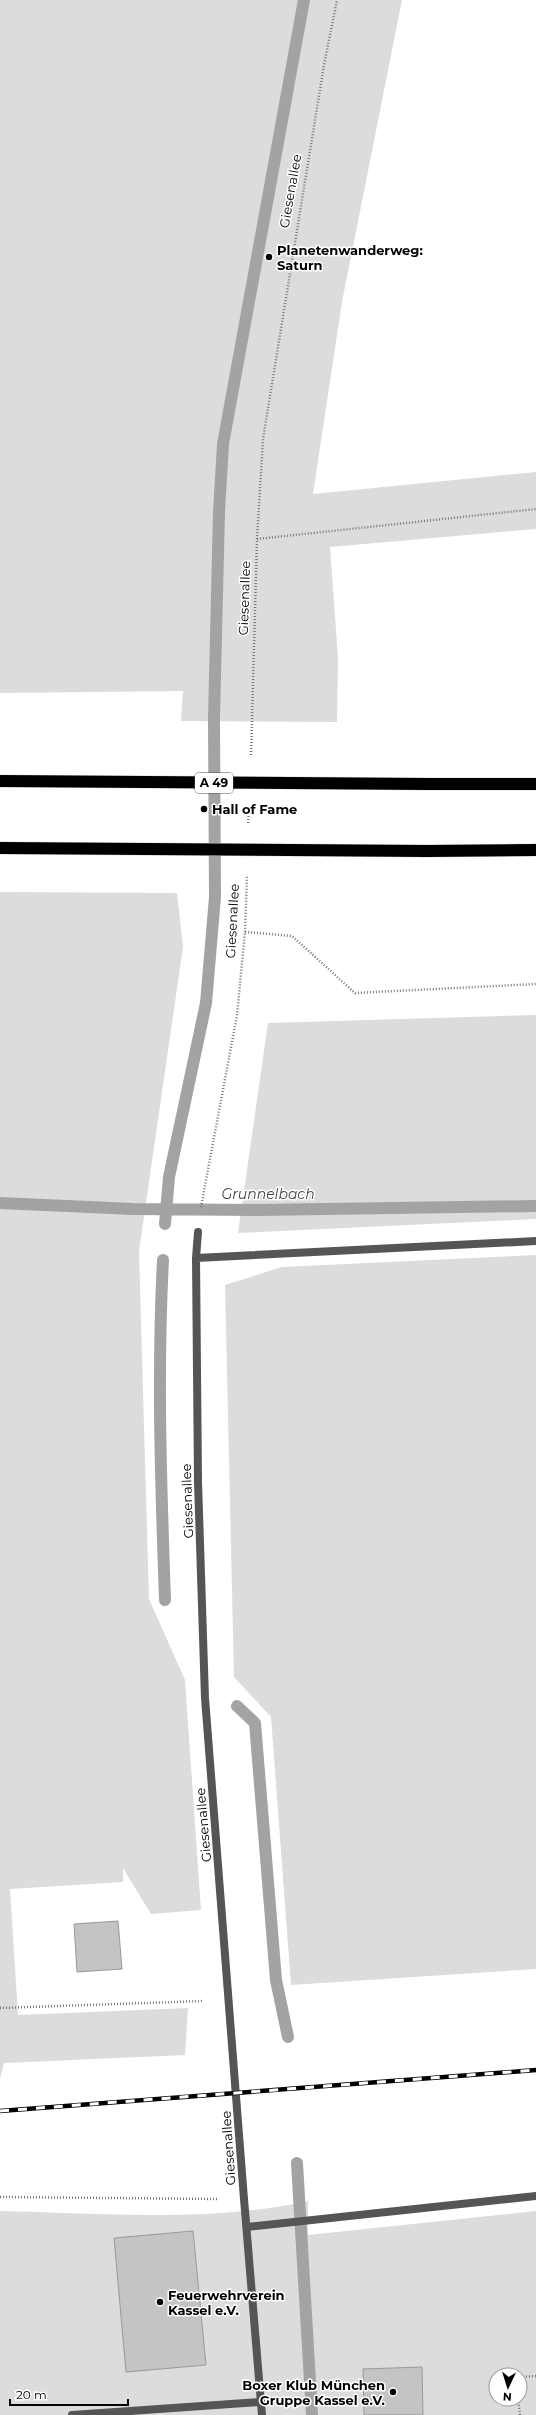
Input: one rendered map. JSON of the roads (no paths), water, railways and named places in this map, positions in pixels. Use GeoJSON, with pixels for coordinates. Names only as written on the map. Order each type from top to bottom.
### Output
{"type":"FeatureCollection","features":[{"type":"Feature","properties":{"kind":"highway","name":"A 49"},"geometry":{"type":"LineString","coordinates":[[0,781],[536,784]]}},
{"type":"Feature","properties":{"kind":"highway"},"geometry":{"type":"LineString","coordinates":[[0,848],[427,851],[536,850]]}},
{"type":"Feature","properties":{"kind":"street","name":"Giesenallee"},"geometry":{"type":"LineString","coordinates":[[198,1232],[196,1258],[198,1482],[205,1698],[262,2415]]}},
{"type":"Feature","properties":{"kind":"street"},"geometry":{"type":"LineString","coordinates":[[196,1258],[536,1241]]}},
{"type":"Feature","properties":{"kind":"street"},"geometry":{"type":"LineString","coordinates":[[247,2227],[536,2196]]}},
{"type":"Feature","properties":{"kind":"street"},"geometry":{"type":"LineString","coordinates":[[72,2415],[261,2402]]}},
{"type":"Feature","properties":{"kind":"waterway"},"geometry":{"type":"LineString","coordinates":[[165,1224],[169,1177],[206,1003],[215,897],[214,718],[219,512],[223,444],[304,0]]}},
{"type":"Feature","properties":{"kind":"waterway","name":"Grunnelbach"},"geometry":{"type":"LineString","coordinates":[[0,1203],[133,1209],[258,1210],[536,1206]]}},
{"type":"Feature","properties":{"kind":"waterway"},"geometry":{"type":"LineString","coordinates":[[163,1260],[160,1388],[165,1600]]}},
{"type":"Feature","properties":{"kind":"waterway"},"geometry":{"type":"LineString","coordinates":[[237,1706],[255,1723],[276,1980],[288,2037]]}},
{"type":"Feature","properties":{"kind":"waterway"},"geometry":{"type":"LineString","coordinates":[[297,2163],[312,2415]]}},
{"type":"Feature","properties":{"kind":"railway"},"geometry":{"type":"LineString","coordinates":[[0,2111],[536,2070]]}},
{"type":"Feature","properties":{"kind":"place","name":"Planetenwanderweg: Saturn"},"geometry":{"type":"Point","coordinates":[269,257]}},
{"type":"Feature","properties":{"kind":"place","name":"Hall of Fame"},"geometry":{"type":"Point","coordinates":[204,809]}},
{"type":"Feature","properties":{"kind":"place","name":"Feuerwehrverein Kassel e.V."},"geometry":{"type":"Point","coordinates":[160,2302]}},
{"type":"Feature","properties":{"kind":"place","name":"Boxer Klub München Gruppe Kassel e.V."},"geometry":{"type":"Point","coordinates":[393,2392]}}]}
